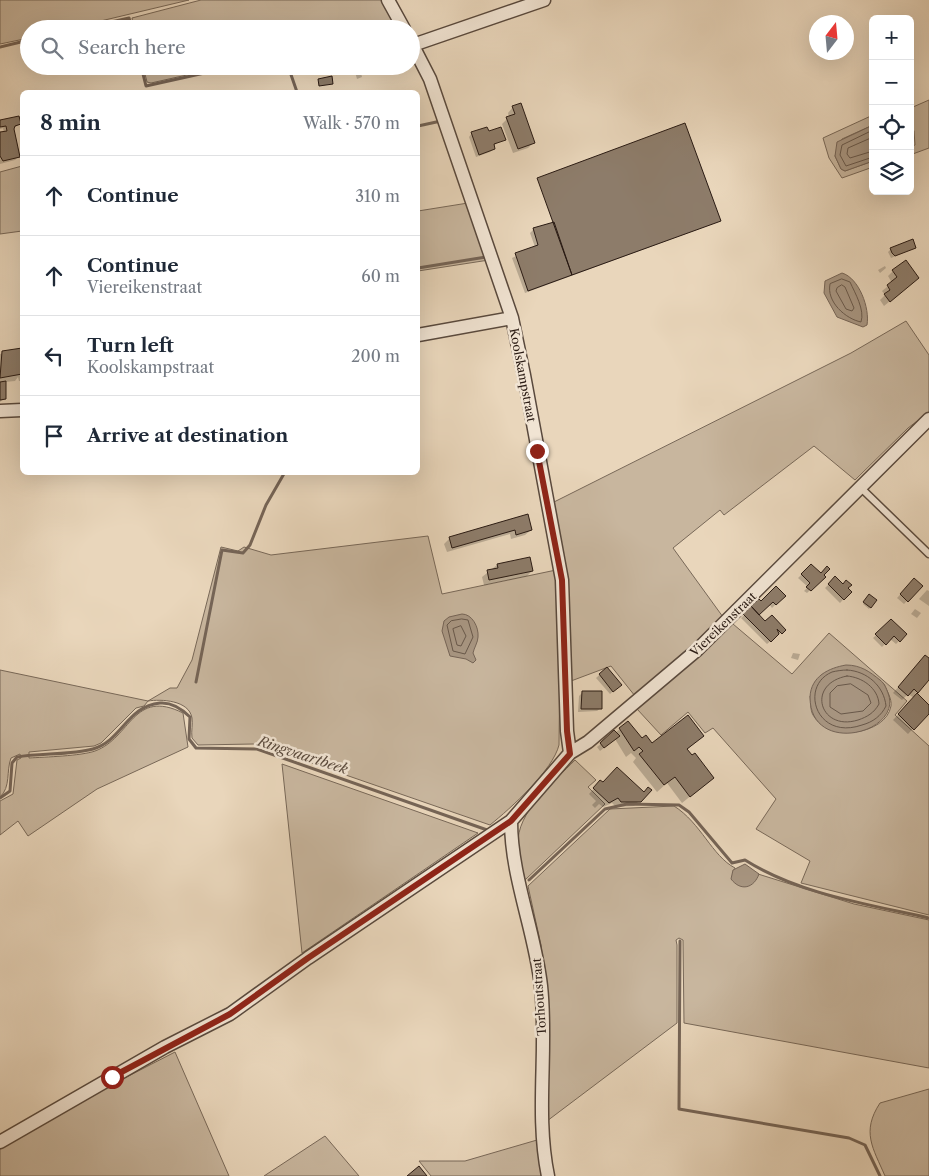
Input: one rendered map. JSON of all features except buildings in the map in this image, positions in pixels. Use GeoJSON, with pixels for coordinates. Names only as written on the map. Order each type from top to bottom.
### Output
{"type":"FeatureCollection","features":[{"type":"Feature","properties":{"kind":"street"},"geometry":{"type":"LineString","coordinates":[[388,0],[399,20]]}},
{"type":"Feature","properties":{"kind":"street"},"geometry":{"type":"LineString","coordinates":[[420,40],[544,0]]}},
{"type":"Feature","properties":{"kind":"street","name":"Koolskampstraat"},"geometry":{"type":"LineString","coordinates":[[420,59],[430,79],[512,318],[562,580],[567,731],[570,754]]}},
{"type":"Feature","properties":{"kind":"street"},"geometry":{"type":"LineString","coordinates":[[420,335],[512,318]]}},
{"type":"Feature","properties":{"kind":"street"},"geometry":{"type":"LineString","coordinates":[[0,411],[20,410]]}},
{"type":"Feature","properties":{"kind":"street","name":"Viereikenstraat"},"geometry":{"type":"LineString","coordinates":[[0,1142],[165,1047],[230,1014],[308,958],[511,821],[570,754],[595,736],[697,650],[929,419]]}},
{"type":"Feature","properties":{"kind":"street","name":"Torhoutstraat"},"geometry":{"type":"LineString","coordinates":[[511,821],[511,840],[535,946],[541,988],[542,1140],[548,1176]]}},
{"type":"Feature","properties":{"kind":"lane"},"geometry":{"type":"LineString","coordinates":[[860,487],[929,554]]}},
{"type":"Feature","properties":{"kind":"shaded area"},"geometry":{"type":"Polygon","coordinates":[[[0,0],[189,0],[105,20],[20,20],[20,40],[0,44],[0,0]]]}},
{"type":"Feature","properties":{"kind":"shaded area"},"geometry":{"type":"Polygon","coordinates":[[[201,0],[384,0],[395,20],[132,20],[132,18],[201,0]]]}},
{"type":"Feature","properties":{"kind":"shaded area"},"geometry":{"type":"Polygon","coordinates":[[[145,75],[187,75],[151,83],[147,82],[145,75]]]}},
{"type":"Feature","properties":{"kind":"shaded area"},"geometry":{"type":"Polygon","coordinates":[[[929,100],[929,148],[914,154],[915,145],[914,107],[929,100]]]}},
{"type":"Feature","properties":{"kind":"shaded area"},"geometry":{"type":"Polygon","coordinates":[[[869,117],[869,127],[842,139],[835,156],[841,169],[845,171],[869,162],[869,168],[842,178],[829,158],[823,138],[869,117]]]}},
{"type":"Feature","properties":{"kind":"shaded area"},"geometry":{"type":"Polygon","coordinates":[[[20,167],[20,231],[0,234],[0,172],[20,167]]]}},
{"type":"Feature","properties":{"kind":"shaded area"},"geometry":{"type":"Polygon","coordinates":[[[468,203],[489,260],[420,271],[420,211],[468,203]]]}},
{"type":"Feature","properties":{"kind":"shaded area"},"geometry":{"type":"Polygon","coordinates":[[[906,321],[929,355],[929,412],[908,428],[855,480],[814,446],[724,515],[720,510],[673,548],[723,617],[635,696],[611,666],[571,681],[554,502],[851,353],[906,321]]]}},
{"type":"Feature","properties":{"kind":"shaded area"},"geometry":{"type":"Polygon","coordinates":[[[428,536],[442,594],[556,570],[560,650],[559,745],[549,766],[540,777],[509,809],[490,825],[265,747],[253,744],[198,745],[192,738],[192,718],[186,707],[174,702],[148,701],[170,688],[177,688],[192,660],[221,547],[238,551],[244,547],[271,555],[428,536]]]}},
{"type":"Feature","properties":{"kind":"shaded area"},"geometry":{"type":"Polygon","coordinates":[[[733,624],[792,674],[829,633],[907,701],[895,715],[929,746],[929,915],[801,883],[810,861],[756,829],[776,799],[713,728],[705,733],[688,712],[661,735],[637,709],[733,624]],[[884,684],[810,696],[812,713],[820,724],[831,729],[843,732],[856,732],[868,729],[879,724],[887,716],[891,706],[884,684]]]}},
{"type":"Feature","properties":{"kind":"shaded area"},"geometry":{"type":"Polygon","coordinates":[[[0,670],[148,701],[144,706],[136,708],[101,743],[94,746],[29,752],[29,758],[72,755],[95,751],[107,745],[143,711],[153,707],[166,707],[183,713],[188,747],[97,789],[28,836],[18,821],[0,835],[0,801],[13,794],[17,760],[21,758],[20,754],[11,758],[6,789],[0,797],[0,670]]]}},
{"type":"Feature","properties":{"kind":"shaded area"},"geometry":{"type":"Polygon","coordinates":[[[575,760],[596,780],[588,787],[605,804],[525,880],[518,845],[523,821],[538,798],[575,760]]]}},
{"type":"Feature","properties":{"kind":"shaded area"},"geometry":{"type":"Polygon","coordinates":[[[282,764],[478,833],[302,953],[282,764]]]}},
{"type":"Feature","properties":{"kind":"shaded area"},"geometry":{"type":"Polygon","coordinates":[[[674,806],[692,821],[720,856],[735,868],[734,875],[758,874],[854,904],[929,920],[929,1068],[684,1023],[683,940],[679,938],[676,940],[677,1023],[547,1121],[546,987],[541,945],[528,886],[610,809],[674,806]]]}},
{"type":"Feature","properties":{"kind":"shaded area"},"geometry":{"type":"Polygon","coordinates":[[[175,1052],[229,1176],[0,1176],[0,1149],[113,1084],[175,1052]]]}},
{"type":"Feature","properties":{"kind":"shaded area"},"geometry":{"type":"Polygon","coordinates":[[[929,1089],[929,1176],[885,1176],[876,1157],[871,1140],[870,1131],[874,1113],[880,1103],[929,1089]]]}},
{"type":"Feature","properties":{"kind":"shaded area"},"geometry":{"type":"Polygon","coordinates":[[[325,1136],[359,1176],[264,1176],[325,1136]]]}},
{"type":"Feature","properties":{"kind":"shaded area"},"geometry":{"type":"Polygon","coordinates":[[[537,1140],[544,1176],[431,1176],[419,1161],[465,1161],[537,1140]]]}},
{"type":"Feature","properties":{"kind":"water"},"geometry":{"type":"Polygon","coordinates":[[[869,127],[869,162],[845,171],[841,169],[835,156],[837,142],[869,127]]]}},
{"type":"Feature","properties":{"kind":"water"},"geometry":{"type":"Polygon","coordinates":[[[842,273],[854,281],[862,294],[867,310],[867,325],[863,327],[837,317],[824,293],[825,281],[842,273]]]}},
{"type":"Feature","properties":{"kind":"water"},"geometry":{"type":"Polygon","coordinates":[[[462,614],[472,619],[478,633],[473,653],[476,660],[473,663],[466,659],[450,656],[442,631],[444,621],[449,617],[462,614]]]}},
{"type":"Feature","properties":{"kind":"water"},"geometry":{"type":"Polygon","coordinates":[[[846,665],[861,668],[883,683],[888,693],[889,707],[883,719],[870,728],[855,732],[839,733],[824,727],[814,716],[810,697],[817,678],[833,668],[846,665]]]}},
{"type":"Feature","properties":{"kind":"water"},"geometry":{"type":"Polygon","coordinates":[[[745,864],[759,874],[754,883],[743,887],[731,879],[733,870],[745,864]]]}},
{"type":"Feature","properties":{"kind":"waterway"},"geometry":{"type":"LineString","coordinates":[[120,20],[129,18],[130,20]]}},
{"type":"Feature","properties":{"kind":"waterway"},"geometry":{"type":"LineString","coordinates":[[0,47],[20,42]]}},
{"type":"Feature","properties":{"kind":"waterway"},"geometry":{"type":"LineString","coordinates":[[143,75],[146,86],[196,75]]}},
{"type":"Feature","properties":{"kind":"waterway"},"geometry":{"type":"LineString","coordinates":[[291,75],[296,90]]}},
{"type":"Feature","properties":{"kind":"waterway"},"geometry":{"type":"LineString","coordinates":[[420,126],[441,121]]}},
{"type":"Feature","properties":{"kind":"waterway"},"geometry":{"type":"LineString","coordinates":[[420,268],[486,257]]}},
{"type":"Feature","properties":{"kind":"waterway"},"geometry":{"type":"LineString","coordinates":[[196,682],[222,550],[243,553],[250,545],[266,505],[283,475]]}},
{"type":"Feature","properties":{"kind":"waterway","name":"Ringvaartbeek"},"geometry":{"type":"LineString","coordinates":[[0,798],[10,791],[12,763],[17,757],[93,749],[111,739],[140,710],[164,703],[184,711],[190,717],[189,739],[196,748],[257,749],[490,831]]}},
{"type":"Feature","properties":{"kind":"waterway"},"geometry":{"type":"LineString","coordinates":[[529,880],[605,809],[627,804],[679,805],[689,812],[732,863],[745,860],[766,872],[811,890],[929,918]]}},
{"type":"Feature","properties":{"kind":"waterway"},"geometry":{"type":"LineString","coordinates":[[680,941],[679,1109],[849,1138],[865,1145],[880,1176]]}},
{"type":"Feature","properties":{"kind":"route"},"geometry":{"type":"LineString","coordinates":[[112,1077],[165,1047],[230,1014],[308,958],[511,821],[570,754],[567,731],[566,653],[562,580],[550,510],[537,451]]}}]}
